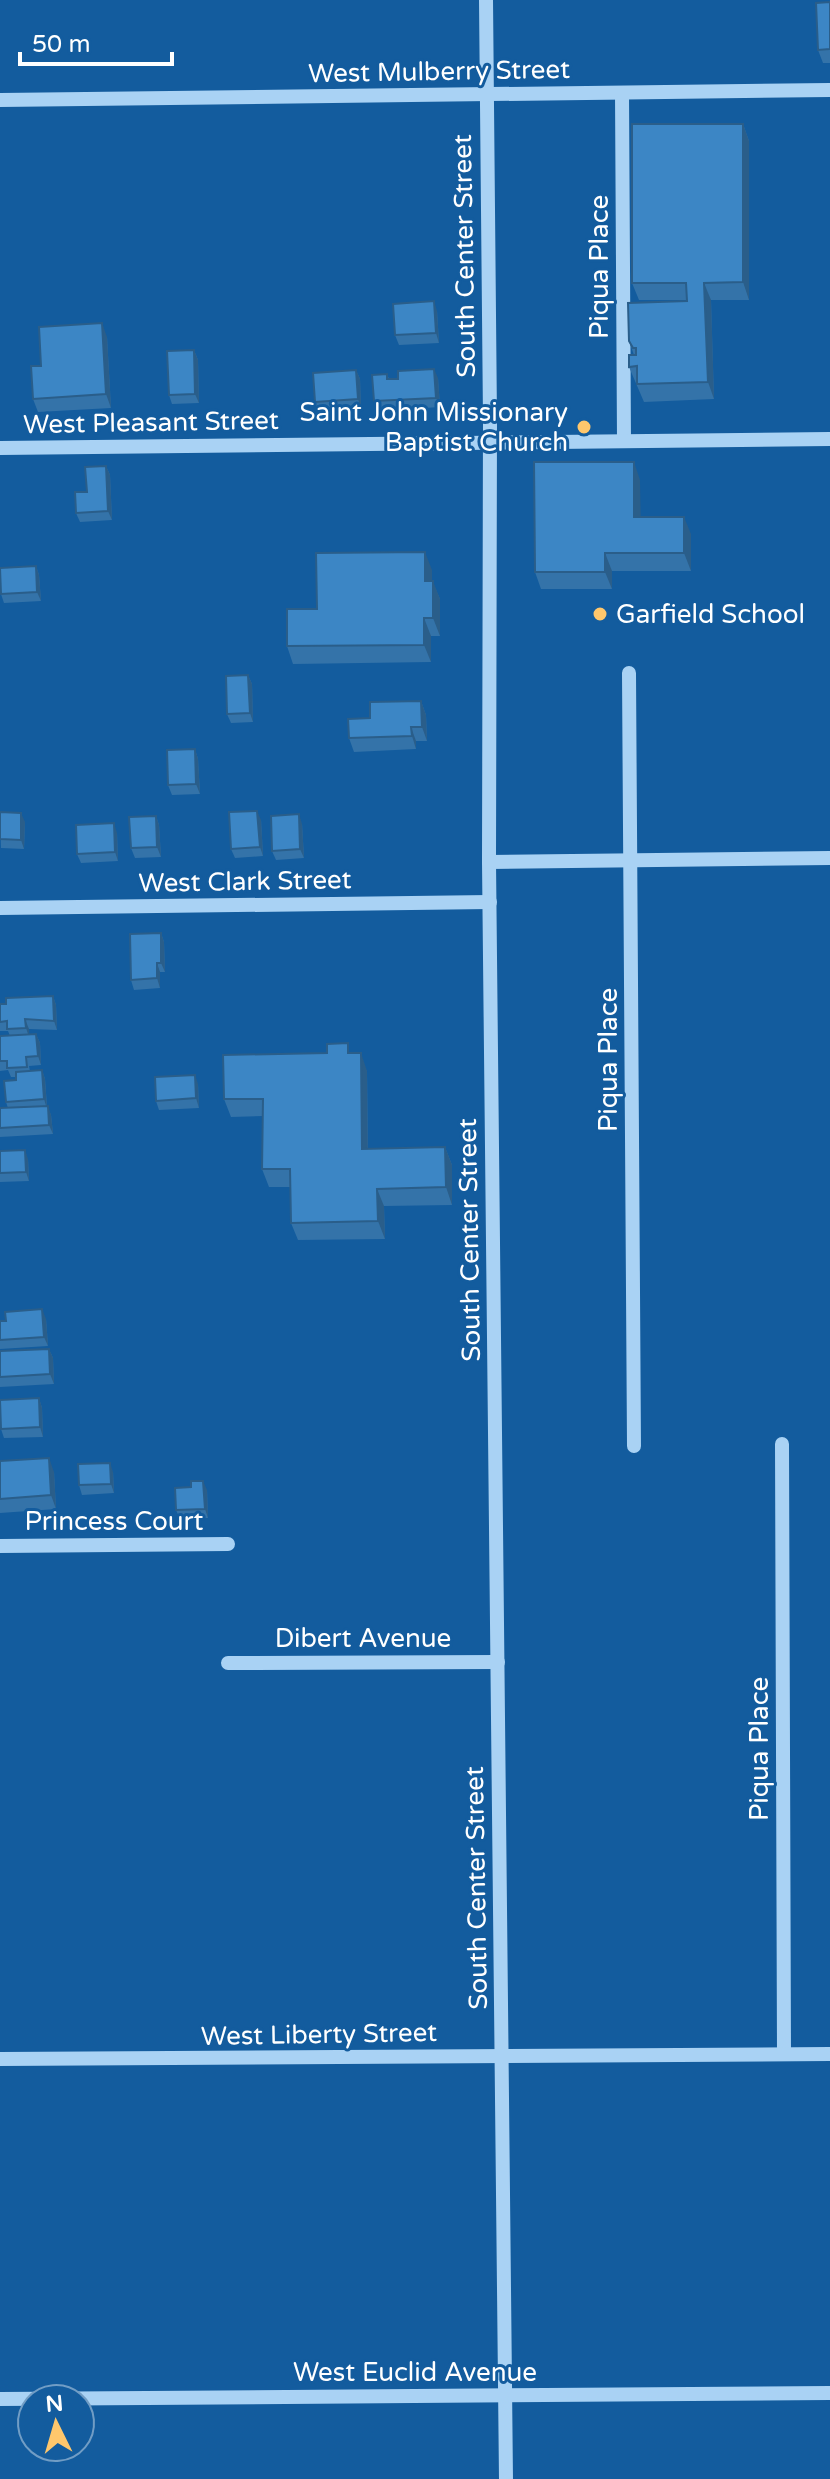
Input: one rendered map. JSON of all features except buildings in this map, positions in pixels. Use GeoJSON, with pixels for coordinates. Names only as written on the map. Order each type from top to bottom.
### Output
{"type":"FeatureCollection","features":[{"type":"Feature","properties":{"kind":"street","name":"South Center Street"},"geometry":{"type":"LineString","coordinates":[[486,0],[490,442],[489,862],[506,2479]]}},
{"type":"Feature","properties":{"kind":"street","name":"West Mulberry Street"},"geometry":{"type":"LineString","coordinates":[[0,100],[830,90]]}},
{"type":"Feature","properties":{"kind":"street","name":"Piqua Place"},"geometry":{"type":"LineString","coordinates":[[622,93],[624,441]]}},
{"type":"Feature","properties":{"kind":"street","name":"West Pleasant Street"},"geometry":{"type":"LineString","coordinates":[[0,448],[830,439]]}},
{"type":"Feature","properties":{"kind":"street","name":"Piqua Place"},"geometry":{"type":"LineString","coordinates":[[629,673],[634,1446]]}},
{"type":"Feature","properties":{"kind":"street"},"geometry":{"type":"LineString","coordinates":[[489,862],[830,858]]}},
{"type":"Feature","properties":{"kind":"street","name":"West Clark Street"},"geometry":{"type":"LineString","coordinates":[[0,908],[490,902]]}},
{"type":"Feature","properties":{"kind":"street","name":"Piqua Place"},"geometry":{"type":"LineString","coordinates":[[782,1444],[784,2054]]}},
{"type":"Feature","properties":{"kind":"street","name":"Princess Court"},"geometry":{"type":"LineString","coordinates":[[0,1546],[228,1544]]}},
{"type":"Feature","properties":{"kind":"street","name":"Dibert Avenue"},"geometry":{"type":"LineString","coordinates":[[228,1663],[498,1662]]}},
{"type":"Feature","properties":{"kind":"street","name":"West Liberty Street"},"geometry":{"type":"LineString","coordinates":[[0,2059],[830,2054]]}},
{"type":"Feature","properties":{"kind":"street","name":"West Euclid Avenue"},"geometry":{"type":"LineString","coordinates":[[0,2399],[830,2393]]}},
{"type":"Feature","properties":{"kind":"place","name":"Saint John Missionary Baptist Church"},"geometry":{"type":"Point","coordinates":[584,427]}},
{"type":"Feature","properties":{"kind":"place","name":"Garfield School"},"geometry":{"type":"Point","coordinates":[600,614]}}]}
